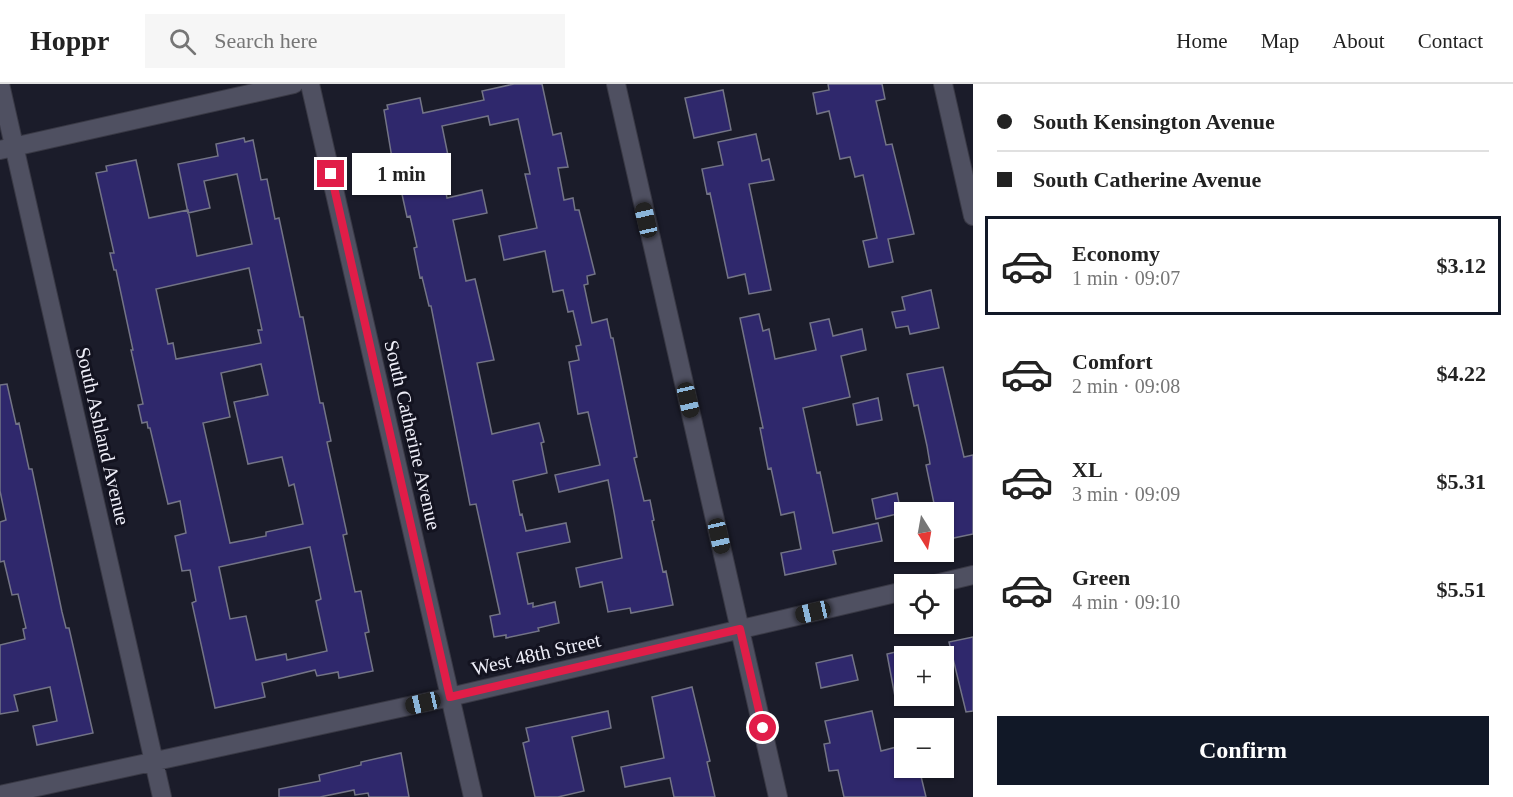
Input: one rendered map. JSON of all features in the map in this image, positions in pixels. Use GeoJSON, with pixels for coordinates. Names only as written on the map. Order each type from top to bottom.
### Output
{"type":"FeatureCollection","features":[{"type":"Feature","properties":{"kind":"street","name":"South Ashland Avenue"},"geometry":{"type":"LineString","coordinates":[[0,84],[7,148],[162,797]]}},
{"type":"Feature","properties":{"kind":"street"},"geometry":{"type":"LineString","coordinates":[[7,148],[294,84]]}},
{"type":"Feature","properties":{"kind":"street","name":"South Catherine Avenue"},"geometry":{"type":"LineString","coordinates":[[310,84],[473,797]]}},
{"type":"Feature","properties":{"kind":"street"},"geometry":{"type":"LineString","coordinates":[[615,84],[778,797]]}},
{"type":"Feature","properties":{"kind":"street"},"geometry":{"type":"LineString","coordinates":[[943,84],[973,216]]}},
{"type":"Feature","properties":{"kind":"street"},"geometry":{"type":"LineString","coordinates":[[954,580],[973,575]]}},
{"type":"Feature","properties":{"kind":"street","name":"West 48th Street"},"geometry":{"type":"LineString","coordinates":[[0,795],[450,697],[894,593]]}},
{"type":"Feature","properties":{"kind":"building"},"geometry":{"type":"Polygon","coordinates":[[[514,84],[542,84],[553,135],[561,133],[568,167],[558,168],[564,200],[573,198],[575,210],[579,210],[595,274],[587,276],[588,284],[584,285],[592,323],[607,319],[611,338],[613,338],[637,457],[634,458],[644,501],[650,500],[663,572],[666,571],[673,605],[631,613],[630,608],[608,612],[602,582],[580,587],[576,568],[622,558],[608,480],[559,492],[555,475],[600,465],[588,412],[578,414],[569,362],[579,360],[576,346],[581,345],[573,311],[568,312],[563,290],[553,292],[545,251],[504,260],[499,236],[537,228],[525,174],[530,174],[518,119],[490,125],[488,116],[442,126],[450,165],[441,166],[447,198],[482,190],[487,213],[453,220],[466,281],[475,279],[494,360],[477,363],[492,434],[539,423],[544,442],[541,443],[547,473],[513,481],[526,531],[566,523],[570,542],[517,553],[528,604],[533,603],[533,607],[555,602],[559,623],[538,628],[539,631],[506,638],[506,635],[494,637],[490,616],[500,614],[476,504],[470,505],[431,306],[429,306],[422,277],[420,278],[414,248],[417,247],[410,216],[407,217],[398,176],[395,176],[384,110],[388,109],[387,105],[420,98],[423,113],[484,100],[482,91],[514,84]]]}},
{"type":"Feature","properties":{"kind":"building"},"geometry":{"type":"Polygon","coordinates":[[[828,84],[882,84],[885,99],[876,101],[886,145],[892,144],[914,234],[888,239],[893,262],[869,267],[863,241],[877,238],[863,175],[855,177],[850,157],[840,159],[829,111],[817,114],[813,93],[829,90],[828,84]]]}},
{"type":"Feature","properties":{"kind":"building"},"geometry":{"type":"Polygon","coordinates":[[[723,90],[731,130],[694,138],[685,98],[723,90]]]}},
{"type":"Feature","properties":{"kind":"building"},"geometry":{"type":"Polygon","coordinates":[[[756,134],[762,161],[769,159],[774,180],[749,184],[771,290],[749,294],[745,274],[728,278],[710,193],[707,194],[702,169],[723,165],[718,142],[756,134]]]}},
{"type":"Feature","properties":{"kind":"building"},"geometry":{"type":"Polygon","coordinates":[[[244,138],[245,142],[253,140],[261,180],[267,179],[275,219],[279,218],[300,317],[303,317],[320,403],[323,403],[331,441],[327,442],[347,534],[343,535],[355,592],[361,591],[369,632],[365,633],[373,671],[339,678],[338,672],[317,676],[315,670],[262,683],[265,697],[215,708],[192,603],[196,601],[190,570],[182,571],[175,536],[186,533],[180,501],[168,504],[150,428],[147,422],[142,423],[138,405],[143,404],[116,270],[114,270],[110,253],[114,253],[96,173],[107,171],[106,166],[136,160],[149,218],[187,210],[178,164],[218,156],[216,144],[244,138]],[[237,174],[204,181],[210,208],[189,213],[197,256],[252,244],[237,174]],[[249,268],[156,289],[168,344],[173,343],[176,359],[261,343],[258,330],[262,330],[249,268]],[[261,364],[221,373],[230,417],[203,423],[230,543],[266,536],[266,532],[303,524],[294,484],[289,486],[282,457],[248,464],[234,402],[268,395],[261,364]],[[310,547],[219,567],[230,619],[246,616],[256,660],[286,654],[287,660],[327,651],[316,601],[321,599],[310,547]]]}},
{"type":"Feature","properties":{"kind":"building"},"geometry":{"type":"Polygon","coordinates":[[[931,290],[939,328],[910,334],[908,326],[896,328],[892,312],[905,310],[902,297],[931,290]]]}},
{"type":"Feature","properties":{"kind":"building"},"geometry":{"type":"Polygon","coordinates":[[[759,314],[763,331],[769,329],[775,359],[816,350],[810,323],[829,319],[833,336],[862,329],[866,350],[841,356],[850,397],[803,408],[833,533],[878,523],[882,541],[833,551],[836,564],[785,575],[781,553],[801,549],[794,512],[781,515],[771,468],[768,469],[760,428],[763,428],[740,318],[759,314]]]}},
{"type":"Feature","properties":{"kind":"building"},"geometry":{"type":"Polygon","coordinates":[[[943,367],[964,457],[973,455],[973,534],[954,538],[954,502],[934,502],[926,465],[930,464],[927,446],[918,405],[914,406],[907,374],[943,367]]]}},
{"type":"Feature","properties":{"kind":"building"},"geometry":{"type":"Polygon","coordinates":[[[7,384],[16,424],[19,423],[29,469],[32,469],[62,612],[66,628],[69,628],[93,733],[37,745],[33,726],[57,721],[50,687],[14,695],[18,711],[0,714],[0,645],[25,639],[23,629],[26,628],[18,594],[12,595],[4,561],[0,562],[0,522],[6,520],[0,491],[0,385],[7,384]]]}},
{"type":"Feature","properties":{"kind":"building"},"geometry":{"type":"Polygon","coordinates":[[[878,398],[882,420],[857,425],[853,404],[878,398]]]}},
{"type":"Feature","properties":{"kind":"building"},"geometry":{"type":"Polygon","coordinates":[[[897,493],[899,502],[894,502],[894,515],[876,519],[872,499],[897,493]]]}},
{"type":"Feature","properties":{"kind":"building"},"geometry":{"type":"Polygon","coordinates":[[[973,637],[973,711],[966,712],[954,663],[954,646],[950,646],[949,642],[973,637]]]}},
{"type":"Feature","properties":{"kind":"building"},"geometry":{"type":"Polygon","coordinates":[[[894,652],[894,691],[887,654],[894,652]]]}},
{"type":"Feature","properties":{"kind":"building"},"geometry":{"type":"Polygon","coordinates":[[[852,655],[858,680],[821,688],[816,663],[852,655]]]}},
{"type":"Feature","properties":{"kind":"building"},"geometry":{"type":"Polygon","coordinates":[[[692,687],[710,761],[707,762],[715,797],[674,797],[670,778],[625,787],[621,767],[664,758],[652,697],[692,687]]]}},
{"type":"Feature","properties":{"kind":"building"},"geometry":{"type":"Polygon","coordinates":[[[608,711],[611,728],[572,737],[584,791],[558,797],[535,797],[523,743],[529,741],[526,728],[608,711]]]}},
{"type":"Feature","properties":{"kind":"building"},"geometry":{"type":"Polygon","coordinates":[[[872,711],[881,751],[894,748],[894,778],[921,778],[926,797],[844,797],[838,770],[829,771],[824,744],[830,743],[825,721],[872,711]]]}},
{"type":"Feature","properties":{"kind":"building"},"geometry":{"type":"Polygon","coordinates":[[[401,753],[409,797],[369,797],[368,793],[355,795],[354,790],[320,797],[279,797],[279,789],[320,781],[319,775],[401,753]]]}},
{"type":"Feature","properties":{"kind":"route"},"geometry":{"type":"LineString","coordinates":[[331,174],[450,697],[740,629],[763,728]]}}]}
